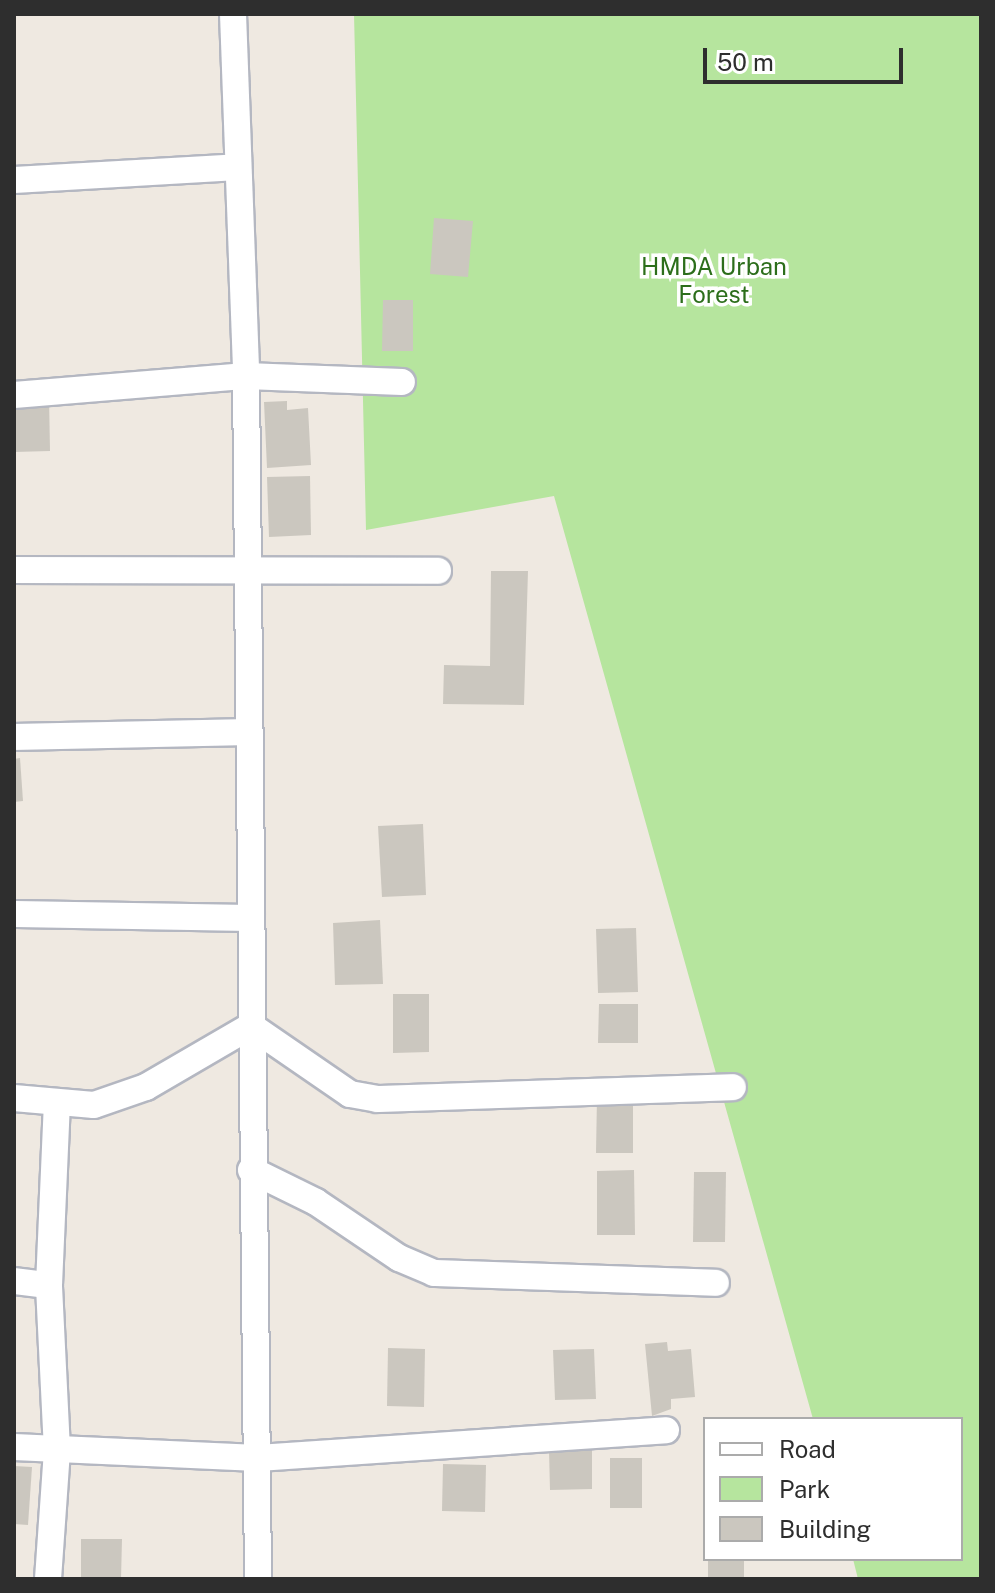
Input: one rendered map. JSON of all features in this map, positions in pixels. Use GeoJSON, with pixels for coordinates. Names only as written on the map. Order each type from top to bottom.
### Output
{"type":"FeatureCollection","features":[{"type":"Feature","properties":{"kind":"street"},"geometry":{"type":"LineString","coordinates":[[233,14],[246,376],[251,1170],[258,1579]]}},
{"type":"Feature","properties":{"kind":"street"},"geometry":{"type":"LineString","coordinates":[[14,180],[238,167]]}},
{"type":"Feature","properties":{"kind":"street"},"geometry":{"type":"LineString","coordinates":[[14,395],[246,376],[402,382]]}},
{"type":"Feature","properties":{"kind":"street"},"geometry":{"type":"LineString","coordinates":[[14,570],[247,568],[438,571]]}},
{"type":"Feature","properties":{"kind":"street"},"geometry":{"type":"LineString","coordinates":[[14,737],[249,732]]}},
{"type":"Feature","properties":{"kind":"street"},"geometry":{"type":"LineString","coordinates":[[14,914],[251,918]]}},
{"type":"Feature","properties":{"kind":"street"},"geometry":{"type":"LineString","coordinates":[[251,1026],[350,1094],[377,1099],[733,1087]]}},
{"type":"Feature","properties":{"kind":"street"},"geometry":{"type":"LineString","coordinates":[[14,1098],[94,1105],[146,1087],[251,1026]]}},
{"type":"Feature","properties":{"kind":"street"},"geometry":{"type":"LineString","coordinates":[[48,1579],[57,1450],[49,1285],[57,1103]]}},
{"type":"Feature","properties":{"kind":"street"},"geometry":{"type":"LineString","coordinates":[[251,1170],[316,1202],[399,1258],[434,1273],[716,1283]]}},
{"type":"Feature","properties":{"kind":"street"},"geometry":{"type":"LineString","coordinates":[[14,1281],[49,1285]]}},
{"type":"Feature","properties":{"kind":"street"},"geometry":{"type":"LineString","coordinates":[[14,1447],[258,1458],[666,1430]]}},
{"type":"Feature","properties":{"kind":"green space","name":"HMDA Urban Forest"},"geometry":{"type":"Polygon","coordinates":[[[354,14],[981,14],[981,1579],[858,1579],[854,1561],[963,1561],[963,1417],[812,1417],[554,496],[366,530],[354,14]]]}},
{"type":"Feature","properties":{"kind":"building"},"geometry":{"type":"Polygon","coordinates":[[[434,218],[473,221],[468,277],[430,274],[434,218]]]}},
{"type":"Feature","properties":{"kind":"building"},"geometry":{"type":"Polygon","coordinates":[[[383,300],[413,300],[413,351],[382,351],[383,300]]]}},
{"type":"Feature","properties":{"kind":"building"},"geometry":{"type":"Polygon","coordinates":[[[49,397],[50,451],[14,452],[14,398],[49,397]]]}},
{"type":"Feature","properties":{"kind":"building"},"geometry":{"type":"Polygon","coordinates":[[[287,401],[287,410],[308,408],[311,465],[267,468],[264,402],[287,401]]]}},
{"type":"Feature","properties":{"kind":"building"},"geometry":{"type":"Polygon","coordinates":[[[310,476],[311,535],[269,537],[267,477],[310,476]]]}},
{"type":"Feature","properties":{"kind":"building"},"geometry":{"type":"Polygon","coordinates":[[[491,571],[528,571],[524,705],[443,704],[444,665],[490,666],[491,571]]]}},
{"type":"Feature","properties":{"kind":"building"},"geometry":{"type":"Polygon","coordinates":[[[20,758],[23,801],[14,802],[14,759],[20,758]]]}},
{"type":"Feature","properties":{"kind":"building"},"geometry":{"type":"Polygon","coordinates":[[[423,824],[426,895],[382,897],[378,826],[423,824]]]}},
{"type":"Feature","properties":{"kind":"building"},"geometry":{"type":"Polygon","coordinates":[[[380,920],[383,984],[335,985],[333,923],[380,920]]]}},
{"type":"Feature","properties":{"kind":"building"},"geometry":{"type":"Polygon","coordinates":[[[636,928],[638,992],[598,993],[596,929],[636,928]]]}},
{"type":"Feature","properties":{"kind":"building"},"geometry":{"type":"Polygon","coordinates":[[[393,994],[429,994],[429,1052],[393,1053],[393,994]]]}},
{"type":"Feature","properties":{"kind":"building"},"geometry":{"type":"Polygon","coordinates":[[[599,1004],[638,1004],[638,1043],[598,1043],[599,1004]]]}},
{"type":"Feature","properties":{"kind":"building"},"geometry":{"type":"Polygon","coordinates":[[[597,1097],[633,1097],[633,1153],[596,1153],[597,1097]]]}},
{"type":"Feature","properties":{"kind":"building"},"geometry":{"type":"Polygon","coordinates":[[[634,1170],[635,1235],[597,1235],[597,1171],[634,1170]]]}},
{"type":"Feature","properties":{"kind":"building"},"geometry":{"type":"Polygon","coordinates":[[[694,1172],[726,1172],[725,1242],[693,1242],[694,1172]]]}},
{"type":"Feature","properties":{"kind":"building"},"geometry":{"type":"Polygon","coordinates":[[[667,1342],[668,1351],[691,1349],[695,1397],[671,1399],[671,1409],[652,1416],[645,1344],[667,1342]]]}},
{"type":"Feature","properties":{"kind":"building"},"geometry":{"type":"Polygon","coordinates":[[[388,1348],[425,1349],[424,1407],[387,1406],[388,1348]]]}},
{"type":"Feature","properties":{"kind":"building"},"geometry":{"type":"Polygon","coordinates":[[[594,1349],[596,1399],[555,1400],[553,1350],[594,1349]]]}},
{"type":"Feature","properties":{"kind":"building"},"geometry":{"type":"Polygon","coordinates":[[[592,1449],[592,1489],[550,1490],[549,1450],[592,1449]]]}},
{"type":"Feature","properties":{"kind":"building"},"geometry":{"type":"Polygon","coordinates":[[[610,1458],[642,1458],[642,1508],[610,1508],[610,1458]]]}},
{"type":"Feature","properties":{"kind":"building"},"geometry":{"type":"Polygon","coordinates":[[[443,1464],[486,1465],[485,1512],[442,1511],[443,1464]]]}},
{"type":"Feature","properties":{"kind":"building"},"geometry":{"type":"Polygon","coordinates":[[[14,1466],[32,1467],[28,1525],[14,1524],[14,1466]]]}},
{"type":"Feature","properties":{"kind":"building"},"geometry":{"type":"Polygon","coordinates":[[[81,1539],[122,1539],[121,1579],[81,1579],[81,1539]]]}},
{"type":"Feature","properties":{"kind":"building"},"geometry":{"type":"Polygon","coordinates":[[[708,1561],[744,1561],[744,1579],[708,1579],[708,1561]]]}}]}
